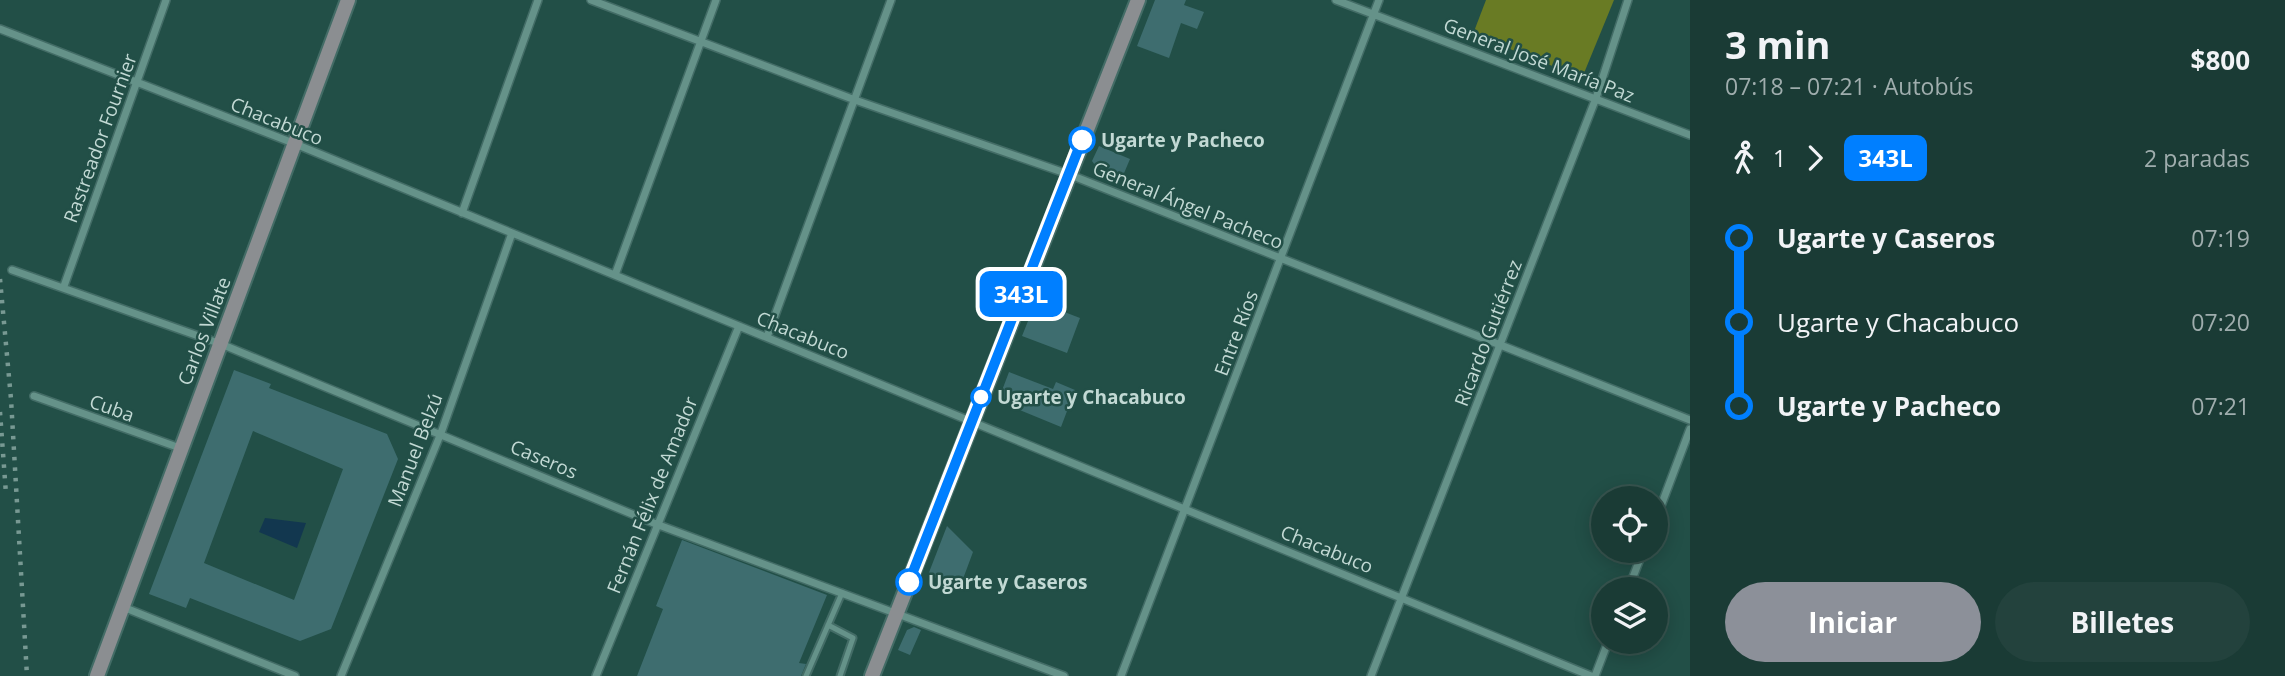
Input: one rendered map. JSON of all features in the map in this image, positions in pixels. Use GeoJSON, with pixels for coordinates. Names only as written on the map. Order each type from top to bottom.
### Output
{"type":"FeatureCollection","features":[{"type":"Feature","properties":{"kind":"street","name":"Rastreador Fournier"},"geometry":{"type":"LineString","coordinates":[[64,286],[166,0]]}},
{"type":"Feature","properties":{"kind":"street","name":"Carlos Villate"},"geometry":{"type":"LineString","coordinates":[[97,676],[348,0]]}},
{"type":"Feature","properties":{"kind":"street"},"geometry":{"type":"LineString","coordinates":[[462,213],[538,0]]}},
{"type":"Feature","properties":{"kind":"street","name":"General Ángel Pacheco"},"geometry":{"type":"LineString","coordinates":[[591,0],[855,100],[1068,174],[1690,420]]}},
{"type":"Feature","properties":{"kind":"street"},"geometry":{"type":"LineString","coordinates":[[615,275],[716,0]]}},
{"type":"Feature","properties":{"kind":"street"},"geometry":{"type":"LineString","coordinates":[[767,337],[891,0]]}},
{"type":"Feature","properties":{"kind":"street"},"geometry":{"type":"LineString","coordinates":[[872,676],[1138,0]]}},
{"type":"Feature","properties":{"kind":"street","name":"General José María Paz"},"geometry":{"type":"LineString","coordinates":[[1336,0],[1690,135]]}},
{"type":"Feature","properties":{"kind":"street","name":"Entre Ríos"},"geometry":{"type":"LineString","coordinates":[[1121,676],[1379,0]]}},
{"type":"Feature","properties":{"kind":"street","name":"Ricardo Gutiérrez"},"geometry":{"type":"LineString","coordinates":[[1371,676],[1596,98],[1628,0]]}},
{"type":"Feature","properties":{"kind":"street","name":"Chacabuco"},"geometry":{"type":"LineString","coordinates":[[0,29],[293,143],[1593,676]]}},
{"type":"Feature","properties":{"kind":"street","name":"Manuel Belzú"},"geometry":{"type":"LineString","coordinates":[[341,676],[441,433],[512,233]]}},
{"type":"Feature","properties":{"kind":"street","name":"Caseros"},"geometry":{"type":"LineString","coordinates":[[12,270],[64,286],[221,344],[656,524],[1064,676]]}},
{"type":"Feature","properties":{"kind":"street","name":"Fernán Félix de Amador"},"geometry":{"type":"LineString","coordinates":[[596,676],[739,326]]}},
{"type":"Feature","properties":{"kind":"street","name":"Cuba"},"geometry":{"type":"LineString","coordinates":[[34,396],[180,448]]}},
{"type":"Feature","properties":{"kind":"street"},"geometry":{"type":"LineString","coordinates":[[1668,487],[1690,429]]}},
{"type":"Feature","properties":{"kind":"street"},"geometry":{"type":"LineString","coordinates":[[123,607],[295,676]]}},
{"type":"Feature","properties":{"kind":"street"},"geometry":{"type":"LineString","coordinates":[[1593,676],[1603,654]]}},
{"type":"Feature","properties":{"kind":"lane"},"geometry":{"type":"LineString","coordinates":[[806,676],[842,593]]}},
{"type":"Feature","properties":{"kind":"lane"},"geometry":{"type":"LineString","coordinates":[[828,625],[853,638],[840,676]]}},
{"type":"Feature","properties":{"kind":"green space"},"geometry":{"type":"Polygon","coordinates":[[[1486,0],[1614,0],[1582,78],[1473,34],[1486,0]]]}},
{"type":"Feature","properties":{"kind":"water"},"geometry":{"type":"Polygon","coordinates":[[[265,518],[306,523],[297,548],[259,532],[265,518]]]}},
{"type":"Feature","properties":{"kind":"building"},"geometry":{"type":"Polygon","coordinates":[[[1155,0],[1186,0],[1184,5],[1204,12],[1197,29],[1181,23],[1169,58],[1137,46],[1155,0]]]}},
{"type":"Feature","properties":{"kind":"building"},"geometry":{"type":"Polygon","coordinates":[[[1099,146],[1130,159],[1122,178],[1097,168],[1092,161],[1099,146]]]}},
{"type":"Feature","properties":{"kind":"building"},"geometry":{"type":"Polygon","coordinates":[[[1036,301],[1080,318],[1067,353],[1022,336],[1036,301]]]}},
{"type":"Feature","properties":{"kind":"building"},"geometry":{"type":"Polygon","coordinates":[[[234,370],[271,384],[269,388],[387,434],[398,459],[331,629],[300,641],[190,598],[186,608],[149,594],[234,370]],[[253,431],[204,563],[294,600],[343,469],[253,431]]]}},
{"type":"Feature","properties":{"kind":"building"},"geometry":{"type":"Polygon","coordinates":[[[1009,372],[1053,389],[1056,382],[1075,390],[1061,427],[998,401],[1009,372]]]}},
{"type":"Feature","properties":{"kind":"building"},"geometry":{"type":"Polygon","coordinates":[[[947,526],[973,552],[960,587],[928,575],[947,526]]]}},
{"type":"Feature","properties":{"kind":"building"},"geometry":{"type":"Polygon","coordinates":[[[682,540],[827,595],[799,663],[806,664],[801,676],[637,676],[663,609],[656,606],[682,540]]]}},
{"type":"Feature","properties":{"kind":"building"},"geometry":{"type":"Polygon","coordinates":[[[914,627],[921,630],[910,655],[898,650],[907,630],[914,627]]]}},
{"type":"Feature","properties":{"kind":"railway"},"geometry":{"type":"LineString","coordinates":[[0,279],[11,399],[27,676]]}},
{"type":"Feature","properties":{"kind":"railway"},"geometry":{"type":"LineString","coordinates":[[0,412],[6,494]]}},
{"type":"Feature","properties":{"kind":"bus line","name":"343L"},"geometry":{"type":"LineString","coordinates":[[909,582],[1082,140]]}},
{"type":"Feature","properties":{"kind":"place","name":"Ugarte y Pacheco"},"geometry":{"type":"Point","coordinates":[1082,140]}},
{"type":"Feature","properties":{"kind":"place","name":"Ugarte y Chacabuco"},"geometry":{"type":"Point","coordinates":[981,397]}},
{"type":"Feature","properties":{"kind":"place","name":"Ugarte y Caseros"},"geometry":{"type":"Point","coordinates":[909,582]}}]}
